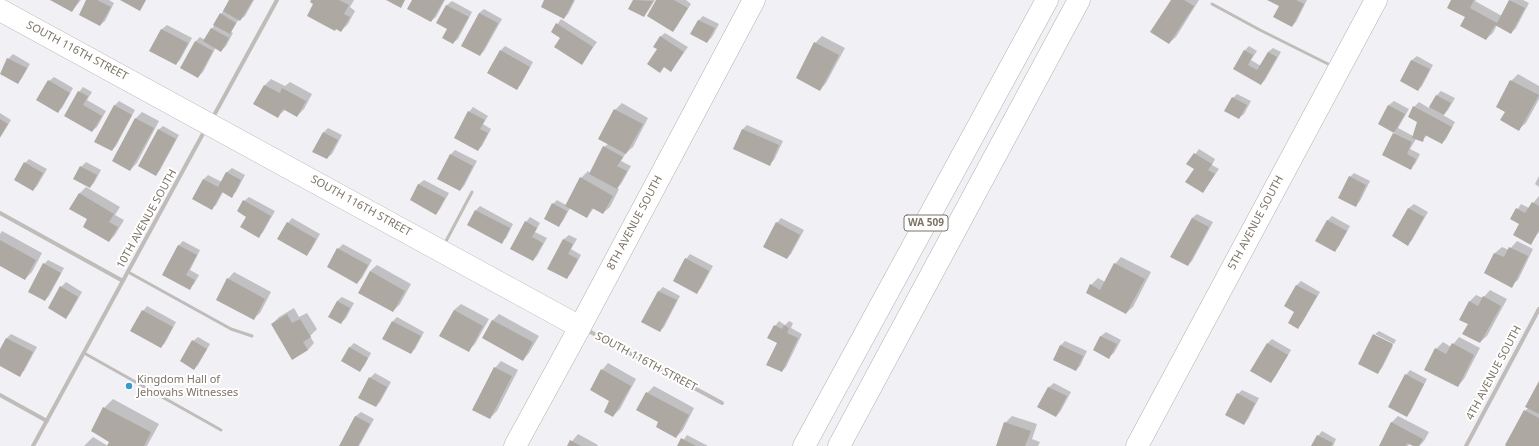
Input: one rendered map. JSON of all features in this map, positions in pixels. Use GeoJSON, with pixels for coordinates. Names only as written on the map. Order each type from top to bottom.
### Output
{"type":"FeatureCollection","features":[{"type":"Feature","properties":{"kind":"main road","name":"8TH AVENUE SOUTH"},"geometry":{"type":"LineString","coordinates":[[515,446],[754,0]]}},
{"type":"Feature","properties":{"kind":"main road","name":"WA 509"},"geometry":{"type":"LineString","coordinates":[[804,446],[1047,0]]}},
{"type":"Feature","properties":{"kind":"main road","name":"WA 509"},"geometry":{"type":"LineString","coordinates":[[839,446],[1079,0]]}},
{"type":"Feature","properties":{"kind":"main road","name":"5TH AVENUE SOUTH"},"geometry":{"type":"LineString","coordinates":[[1137,446],[1376,0]]}},
{"type":"Feature","properties":{"kind":"main road","name":"SOUTH 116TH STREET"},"geometry":{"type":"LineString","coordinates":[[0,10],[580,327]]}},
{"type":"Feature","properties":{"kind":"street","name":"10TH AVENUE SOUTH"},"geometry":{"type":"LineString","coordinates":[[33,446],[277,0]]}},
{"type":"Feature","properties":{"kind":"street"},"geometry":{"type":"LineString","coordinates":[[0,213],[123,281]]}},
{"type":"Feature","properties":{"kind":"street","name":"4TH AVENUE SOUTH"},"geometry":{"type":"LineString","coordinates":[[1466,446],[1539,309]]}},
{"type":"Feature","properties":{"kind":"street","name":"SOUTH 116TH STREET"},"geometry":{"type":"LineString","coordinates":[[580,327],[722,403]]}},
{"type":"Feature","properties":{"kind":"street"},"geometry":{"type":"LineString","coordinates":[[0,395],[47,421]]}},
{"type":"Feature","properties":{"kind":"lane"},"geometry":{"type":"LineString","coordinates":[[1212,4],[1339,70]]}},
{"type":"Feature","properties":{"kind":"lane"},"geometry":{"type":"LineString","coordinates":[[441,250],[472,192]]}},
{"type":"Feature","properties":{"kind":"lane"},"geometry":{"type":"LineString","coordinates":[[128,272],[231,329],[252,336]]}},
{"type":"Feature","properties":{"kind":"lane"},"geometry":{"type":"LineString","coordinates":[[84,353],[222,430]]}},
{"type":"Feature","properties":{"kind":"building"},"geometry":{"type":"Polygon","coordinates":[[[50,0],[79,0],[72,12],[50,0]]]}},
{"type":"Feature","properties":{"kind":"building"},"geometry":{"type":"Polygon","coordinates":[[[86,0],[97,0],[111,7],[100,26],[79,15],[86,0]]]}},
{"type":"Feature","properties":{"kind":"building"},"geometry":{"type":"Polygon","coordinates":[[[120,0],[146,0],[140,11],[120,0]]]}},
{"type":"Feature","properties":{"kind":"building"},"geometry":{"type":"Polygon","coordinates":[[[229,0],[253,0],[240,21],[223,11],[229,0]]]}},
{"type":"Feature","properties":{"kind":"building"},"geometry":{"type":"Polygon","coordinates":[[[311,0],[339,0],[349,5],[344,14],[350,17],[341,32],[336,29],[335,31],[307,16],[313,4],[310,2],[311,0]]]}},
{"type":"Feature","properties":{"kind":"building"},"geometry":{"type":"Polygon","coordinates":[[[386,0],[405,0],[401,8],[386,0]]]}},
{"type":"Feature","properties":{"kind":"building"},"geometry":{"type":"Polygon","coordinates":[[[412,0],[444,0],[431,22],[407,9],[412,0]]]}},
{"type":"Feature","properties":{"kind":"building"},"geometry":{"type":"Polygon","coordinates":[[[544,0],[574,0],[564,19],[541,7],[544,0]]]}},
{"type":"Feature","properties":{"kind":"building"},"geometry":{"type":"Polygon","coordinates":[[[633,0],[653,1],[644,17],[628,9],[633,0]]]}},
{"type":"Feature","properties":{"kind":"building"},"geometry":{"type":"Polygon","coordinates":[[[656,0],[674,0],[688,8],[673,32],[647,16],[656,0]]]}},
{"type":"Feature","properties":{"kind":"building"},"geometry":{"type":"Polygon","coordinates":[[[1171,0],[1184,0],[1194,6],[1169,44],[1150,32],[1171,0]]]}},
{"type":"Feature","properties":{"kind":"building"},"geometry":{"type":"Polygon","coordinates":[[[1267,0],[1296,0],[1304,4],[1292,27],[1273,17],[1279,6],[1267,0]]]}},
{"type":"Feature","properties":{"kind":"building"},"geometry":{"type":"Polygon","coordinates":[[[1451,0],[1474,0],[1470,8],[1497,23],[1509,0],[1525,8],[1511,34],[1495,25],[1486,40],[1460,26],[1465,17],[1447,8],[1451,0]]]}},
{"type":"Feature","properties":{"kind":"building"},"geometry":{"type":"Polygon","coordinates":[[[446,5],[469,17],[453,44],[442,38],[447,29],[436,23],[446,5]]]}},
{"type":"Feature","properties":{"kind":"building"},"geometry":{"type":"Polygon","coordinates":[[[220,13],[236,23],[230,34],[213,25],[220,13]]]}},
{"type":"Feature","properties":{"kind":"building"},"geometry":{"type":"Polygon","coordinates":[[[479,13],[498,23],[480,56],[461,46],[479,13]]]}},
{"type":"Feature","properties":{"kind":"building"},"geometry":{"type":"Polygon","coordinates":[[[698,20],[715,28],[707,43],[690,34],[698,20]]]}},
{"type":"Feature","properties":{"kind":"building"},"geometry":{"type":"Polygon","coordinates":[[[556,23],[593,47],[582,65],[554,47],[560,38],[551,32],[556,23]]]}},
{"type":"Feature","properties":{"kind":"building"},"geometry":{"type":"Polygon","coordinates":[[[211,28],[229,38],[221,52],[203,41],[211,28]]]}},
{"type":"Feature","properties":{"kind":"building"},"geometry":{"type":"Polygon","coordinates":[[[161,29],[188,43],[176,65],[149,51],[161,29]]]}},
{"type":"Feature","properties":{"kind":"building"},"geometry":{"type":"Polygon","coordinates":[[[660,36],[684,52],[671,72],[664,67],[660,73],[647,64],[657,49],[653,47],[660,36]]]}},
{"type":"Feature","properties":{"kind":"building"},"geometry":{"type":"Polygon","coordinates":[[[195,41],[213,51],[198,78],[180,68],[195,41]]]}},
{"type":"Feature","properties":{"kind":"building"},"geometry":{"type":"Polygon","coordinates":[[[814,42],[839,55],[820,91],[796,78],[814,42]]]}},
{"type":"Feature","properties":{"kind":"building"},"geometry":{"type":"Polygon","coordinates":[[[500,50],[530,67],[517,90],[487,73],[500,50]]]}},
{"type":"Feature","properties":{"kind":"building"},"geometry":{"type":"Polygon","coordinates":[[[1244,50],[1253,55],[1248,65],[1257,70],[1268,52],[1277,57],[1261,85],[1233,69],[1244,50]]]}},
{"type":"Feature","properties":{"kind":"building"},"geometry":{"type":"Polygon","coordinates":[[[7,58],[27,68],[18,84],[0,74],[7,58]]]}},
{"type":"Feature","properties":{"kind":"building"},"geometry":{"type":"Polygon","coordinates":[[[1411,60],[1430,69],[1418,91],[1400,81],[1411,60]]]}},
{"type":"Feature","properties":{"kind":"building"},"geometry":{"type":"Polygon","coordinates":[[[48,80],[70,93],[58,113],[36,100],[48,80]]]}},
{"type":"Feature","properties":{"kind":"building"},"geometry":{"type":"Polygon","coordinates":[[[1510,80],[1539,95],[1519,131],[1500,120],[1505,112],[1496,107],[1510,80]]]}},
{"type":"Feature","properties":{"kind":"building"},"geometry":{"type":"Polygon","coordinates":[[[264,85],[280,93],[282,88],[306,101],[297,117],[283,109],[278,118],[253,104],[264,85]]]}},
{"type":"Feature","properties":{"kind":"building"},"geometry":{"type":"Polygon","coordinates":[[[78,91],[88,96],[83,105],[102,116],[92,132],[64,116],[78,91]]]}},
{"type":"Feature","properties":{"kind":"building"},"geometry":{"type":"Polygon","coordinates":[[[1436,95],[1451,103],[1444,115],[1429,107],[1436,95]]]}},
{"type":"Feature","properties":{"kind":"building"},"geometry":{"type":"Polygon","coordinates":[[[1232,97],[1247,105],[1239,119],[1224,111],[1232,97]]]}},
{"type":"Feature","properties":{"kind":"building"},"geometry":{"type":"Polygon","coordinates":[[[114,105],[132,115],[112,151],[94,142],[114,105]]]}},
{"type":"Feature","properties":{"kind":"building"},"geometry":{"type":"Polygon","coordinates":[[[1388,105],[1405,114],[1394,133],[1378,124],[1388,105]]]}},
{"type":"Feature","properties":{"kind":"building"},"geometry":{"type":"Polygon","coordinates":[[[1413,106],[1452,127],[1442,144],[1425,135],[1423,142],[1412,138],[1417,122],[1408,117],[1413,106]]]}},
{"type":"Feature","properties":{"kind":"building"},"geometry":{"type":"Polygon","coordinates":[[[614,109],[643,124],[626,154],[598,139],[614,109]]]}},
{"type":"Feature","properties":{"kind":"building"},"geometry":{"type":"Polygon","coordinates":[[[468,111],[485,120],[480,129],[488,133],[478,151],[454,138],[468,111]]]}},
{"type":"Feature","properties":{"kind":"building"},"geometry":{"type":"Polygon","coordinates":[[[135,118],[154,128],[130,171],[112,161],[135,118]]]}},
{"type":"Feature","properties":{"kind":"building"},"geometry":{"type":"Polygon","coordinates":[[[0,119],[8,124],[0,137],[0,119]]]}},
{"type":"Feature","properties":{"kind":"building"},"geometry":{"type":"Polygon","coordinates":[[[158,129],[176,139],[156,176],[138,166],[158,129]]]}},
{"type":"Feature","properties":{"kind":"building"},"geometry":{"type":"Polygon","coordinates":[[[742,129],[779,145],[770,166],[733,149],[742,129]]]}},
{"type":"Feature","properties":{"kind":"building"},"geometry":{"type":"Polygon","coordinates":[[[323,132],[338,140],[327,159],[312,152],[323,132]]]}},
{"type":"Feature","properties":{"kind":"building"},"geometry":{"type":"Polygon","coordinates":[[[1393,133],[1412,142],[1407,154],[1416,159],[1411,170],[1382,155],[1393,133]]]}},
{"type":"Feature","properties":{"kind":"building"},"geometry":{"type":"Polygon","coordinates":[[[603,146],[623,157],[617,166],[627,171],[617,189],[589,174],[603,146]]]}},
{"type":"Feature","properties":{"kind":"building"},"geometry":{"type":"Polygon","coordinates":[[[1194,153],[1212,164],[1208,170],[1215,174],[1203,193],[1185,182],[1194,169],[1186,164],[1194,153]]]}},
{"type":"Feature","properties":{"kind":"building"},"geometry":{"type":"Polygon","coordinates":[[[450,154],[473,166],[460,191],[437,179],[450,154]]]}},
{"type":"Feature","properties":{"kind":"building"},"geometry":{"type":"Polygon","coordinates":[[[24,162],[43,173],[33,191],[14,180],[24,162]]]}},
{"type":"Feature","properties":{"kind":"building"},"geometry":{"type":"Polygon","coordinates":[[[80,166],[97,175],[90,188],[73,179],[80,166]]]}},
{"type":"Feature","properties":{"kind":"building"},"geometry":{"type":"Polygon","coordinates":[[[226,172],[241,180],[232,198],[222,192],[212,210],[192,199],[203,179],[218,187],[226,172]]]}},
{"type":"Feature","properties":{"kind":"building"},"geometry":{"type":"Polygon","coordinates":[[[1349,176],[1366,185],[1356,207],[1338,198],[1349,176]]]}},
{"type":"Feature","properties":{"kind":"building"},"geometry":{"type":"Polygon","coordinates":[[[580,177],[613,196],[603,214],[592,208],[587,218],[565,206],[580,177]]]}},
{"type":"Feature","properties":{"kind":"building"},"geometry":{"type":"Polygon","coordinates":[[[418,184],[445,198],[436,215],[410,200],[418,184]]]}},
{"type":"Feature","properties":{"kind":"building"},"geometry":{"type":"Polygon","coordinates":[[[79,193],[114,214],[109,222],[118,227],[109,242],[83,227],[87,219],[69,209],[79,193]]]}},
{"type":"Feature","properties":{"kind":"building"},"geometry":{"type":"Polygon","coordinates":[[[243,200],[271,216],[259,238],[240,227],[246,217],[237,211],[243,200]]]}},
{"type":"Feature","properties":{"kind":"building"},"geometry":{"type":"Polygon","coordinates":[[[1532,202],[1539,206],[1539,230],[1531,245],[1513,235],[1519,224],[1510,219],[1516,208],[1525,213],[1532,202]]]}},
{"type":"Feature","properties":{"kind":"building"},"geometry":{"type":"Polygon","coordinates":[[[552,203],[567,211],[559,227],[544,219],[552,203]]]}},
{"type":"Feature","properties":{"kind":"building"},"geometry":{"type":"Polygon","coordinates":[[[1408,208],[1424,217],[1408,246],[1392,236],[1408,208]]]}},
{"type":"Feature","properties":{"kind":"building"},"geometry":{"type":"Polygon","coordinates":[[[475,210],[510,228],[502,244],[467,225],[475,210]]]}},
{"type":"Feature","properties":{"kind":"building"},"geometry":{"type":"Polygon","coordinates":[[[1192,218],[1209,227],[1188,266],[1170,257],[1192,218]]]}},
{"type":"Feature","properties":{"kind":"building"},"geometry":{"type":"Polygon","coordinates":[[[1327,220],[1347,231],[1335,252],[1315,241],[1327,220]]]}},
{"type":"Feature","properties":{"kind":"building"},"geometry":{"type":"Polygon","coordinates":[[[525,221],[537,228],[532,237],[543,243],[533,261],[510,249],[525,221]]]}},
{"type":"Feature","properties":{"kind":"building"},"geometry":{"type":"Polygon","coordinates":[[[287,222],[316,239],[307,256],[277,239],[287,222]]]}},
{"type":"Feature","properties":{"kind":"building"},"geometry":{"type":"Polygon","coordinates":[[[776,222],[800,235],[787,259],[763,247],[776,222]]]}},
{"type":"Feature","properties":{"kind":"building"},"geometry":{"type":"Polygon","coordinates":[[[563,239],[573,244],[568,254],[578,259],[567,279],[547,269],[563,239]]]}},
{"type":"Feature","properties":{"kind":"building"},"geometry":{"type":"Polygon","coordinates":[[[0,240],[36,260],[25,280],[0,266],[0,240]]]}},
{"type":"Feature","properties":{"kind":"building"},"geometry":{"type":"Polygon","coordinates":[[[178,245],[197,255],[186,275],[195,280],[190,290],[162,275],[178,245]]]}},
{"type":"Feature","properties":{"kind":"building"},"geometry":{"type":"Polygon","coordinates":[[[1509,247],[1528,256],[1512,288],[1484,273],[1494,253],[1504,257],[1509,247]]]}},
{"type":"Feature","properties":{"kind":"building"},"geometry":{"type":"Polygon","coordinates":[[[337,248],[368,265],[357,284],[327,267],[337,248]]]}},
{"type":"Feature","properties":{"kind":"building"},"geometry":{"type":"Polygon","coordinates":[[[685,258],[709,271],[697,294],[673,281],[685,258]]]}},
{"type":"Feature","properties":{"kind":"building"},"geometry":{"type":"Polygon","coordinates":[[[43,263],[61,273],[45,301],[28,292],[43,263]]]}},
{"type":"Feature","properties":{"kind":"building"},"geometry":{"type":"Polygon","coordinates":[[[1114,263],[1145,279],[1126,314],[1086,293],[1090,284],[1100,290],[1114,263]]]}},
{"type":"Feature","properties":{"kind":"building"},"geometry":{"type":"Polygon","coordinates":[[[370,271],[405,291],[393,312],[358,293],[370,271]]]}},
{"type":"Feature","properties":{"kind":"building"},"geometry":{"type":"Polygon","coordinates":[[[227,278],[265,299],[254,320],[216,300],[227,278]]]}},
{"type":"Feature","properties":{"kind":"building"},"geometry":{"type":"Polygon","coordinates":[[[1296,285],[1317,296],[1298,329],[1288,323],[1294,312],[1284,306],[1296,285]]]}},
{"type":"Feature","properties":{"kind":"building"},"geometry":{"type":"Polygon","coordinates":[[[60,286],[78,297],[66,319],[48,308],[60,286]]]}},
{"type":"Feature","properties":{"kind":"building"},"geometry":{"type":"Polygon","coordinates":[[[658,291],[677,300],[660,332],[641,322],[658,291]]]}},
{"type":"Feature","properties":{"kind":"building"},"geometry":{"type":"Polygon","coordinates":[[[1483,296],[1501,306],[1480,343],[1462,334],[1468,324],[1459,320],[1469,301],[1478,306],[1483,296]]]}},
{"type":"Feature","properties":{"kind":"building"},"geometry":{"type":"Polygon","coordinates":[[[337,301],[350,308],[341,324],[328,317],[337,301]]]}},
{"type":"Feature","properties":{"kind":"building"},"geometry":{"type":"Polygon","coordinates":[[[142,310],[173,327],[161,348],[130,331],[142,310]]]}},
{"type":"Feature","properties":{"kind":"building"},"geometry":{"type":"Polygon","coordinates":[[[454,310],[483,326],[469,352],[439,336],[454,310]]]}},
{"type":"Feature","properties":{"kind":"building"},"geometry":{"type":"Polygon","coordinates":[[[287,314],[292,323],[300,319],[311,337],[303,342],[308,350],[292,360],[271,324],[287,314]]]}},
{"type":"Feature","properties":{"kind":"building"},"geometry":{"type":"Polygon","coordinates":[[[492,320],[533,342],[523,361],[482,338],[492,320]]]}},
{"type":"Feature","properties":{"kind":"building"},"geometry":{"type":"Polygon","coordinates":[[[392,321],[421,336],[411,354],[382,339],[392,321]]]}},
{"type":"Feature","properties":{"kind":"building"},"geometry":{"type":"Polygon","coordinates":[[[774,325],[782,329],[784,325],[789,328],[787,333],[798,338],[782,372],[766,365],[777,343],[767,338],[774,325]]]}},
{"type":"Feature","properties":{"kind":"building"},"geometry":{"type":"Polygon","coordinates":[[[1373,334],[1393,344],[1378,374],[1358,364],[1373,334]]]}},
{"type":"Feature","properties":{"kind":"building"},"geometry":{"type":"Polygon","coordinates":[[[1100,336],[1117,344],[1109,359],[1093,350],[1100,336]]]}},
{"type":"Feature","properties":{"kind":"building"},"geometry":{"type":"Polygon","coordinates":[[[6,338],[33,352],[20,377],[0,366],[0,349],[6,338]]]}},
{"type":"Feature","properties":{"kind":"building"},"geometry":{"type":"Polygon","coordinates":[[[192,340],[207,349],[194,370],[180,361],[192,340]]]}},
{"type":"Feature","properties":{"kind":"building"},"geometry":{"type":"Polygon","coordinates":[[[1267,343],[1288,355],[1271,383],[1250,371],[1267,343]]]}},
{"type":"Feature","properties":{"kind":"building"},"geometry":{"type":"Polygon","coordinates":[[[1452,343],[1474,355],[1458,387],[1424,370],[1435,348],[1446,354],[1452,343]]]}},
{"type":"Feature","properties":{"kind":"building"},"geometry":{"type":"Polygon","coordinates":[[[1060,345],[1083,356],[1076,371],[1053,360],[1060,345]]]}},
{"type":"Feature","properties":{"kind":"building"},"geometry":{"type":"Polygon","coordinates":[[[349,347],[368,358],[360,372],[341,361],[349,347]]]}},
{"type":"Feature","properties":{"kind":"building"},"geometry":{"type":"Polygon","coordinates":[[[494,367],[512,376],[490,419],[472,410],[494,367]]]}},
{"type":"Feature","properties":{"kind":"building"},"geometry":{"type":"Polygon","coordinates":[[[601,369],[631,386],[613,417],[604,412],[609,401],[590,390],[601,369]]]}},
{"type":"Feature","properties":{"kind":"building"},"geometry":{"type":"Polygon","coordinates":[[[1405,374],[1424,384],[1407,417],[1388,407],[1405,374]]]}},
{"type":"Feature","properties":{"kind":"building"},"geometry":{"type":"Polygon","coordinates":[[[369,377],[387,387],[376,407],[358,398],[369,377]]]}},
{"type":"Feature","properties":{"kind":"building"},"geometry":{"type":"Polygon","coordinates":[[[1539,381],[1539,414],[1525,407],[1539,381]]]}},
{"type":"Feature","properties":{"kind":"building"},"geometry":{"type":"Polygon","coordinates":[[[1048,387],[1067,396],[1056,417],[1037,407],[1048,387]]]}},
{"type":"Feature","properties":{"kind":"building"},"geometry":{"type":"Polygon","coordinates":[[[646,392],[689,415],[676,438],[656,427],[658,422],[636,410],[646,392]]]}},
{"type":"Feature","properties":{"kind":"building"},"geometry":{"type":"Polygon","coordinates":[[[1237,393],[1255,403],[1244,425],[1225,415],[1237,393]]]}},
{"type":"Feature","properties":{"kind":"building"},"geometry":{"type":"Polygon","coordinates":[[[103,407],[151,432],[144,446],[107,446],[109,442],[91,431],[103,407]]]}},
{"type":"Feature","properties":{"kind":"building"},"geometry":{"type":"Polygon","coordinates":[[[1524,410],[1539,418],[1539,446],[1506,446],[1505,445],[1524,410]]]}},
{"type":"Feature","properties":{"kind":"building"},"geometry":{"type":"Polygon","coordinates":[[[355,416],[370,424],[358,446],[339,446],[355,416]]]}},
{"type":"Feature","properties":{"kind":"building"},"geometry":{"type":"Polygon","coordinates":[[[1004,422],[1031,431],[1025,446],[996,446],[1004,422]]]}},
{"type":"Feature","properties":{"kind":"building"},"geometry":{"type":"Polygon","coordinates":[[[1391,422],[1423,439],[1419,446],[1413,446],[1407,443],[1406,446],[1379,446],[1391,422]]]}},
{"type":"Feature","properties":{"kind":"building"},"geometry":{"type":"Polygon","coordinates":[[[1317,435],[1333,443],[1331,446],[1311,446],[1317,435]]]}},
{"type":"Feature","properties":{"kind":"building"},"geometry":{"type":"Polygon","coordinates":[[[681,438],[696,446],[677,446],[681,438]]]}},
{"type":"Feature","properties":{"kind":"building"},"geometry":{"type":"Polygon","coordinates":[[[570,440],[581,446],[567,446],[570,440]]]}},
{"type":"Feature","properties":{"kind":"place","name":"Kingdom Hall of Jehovahs Witnesses"},"geometry":{"type":"Point","coordinates":[129,386]}}]}
